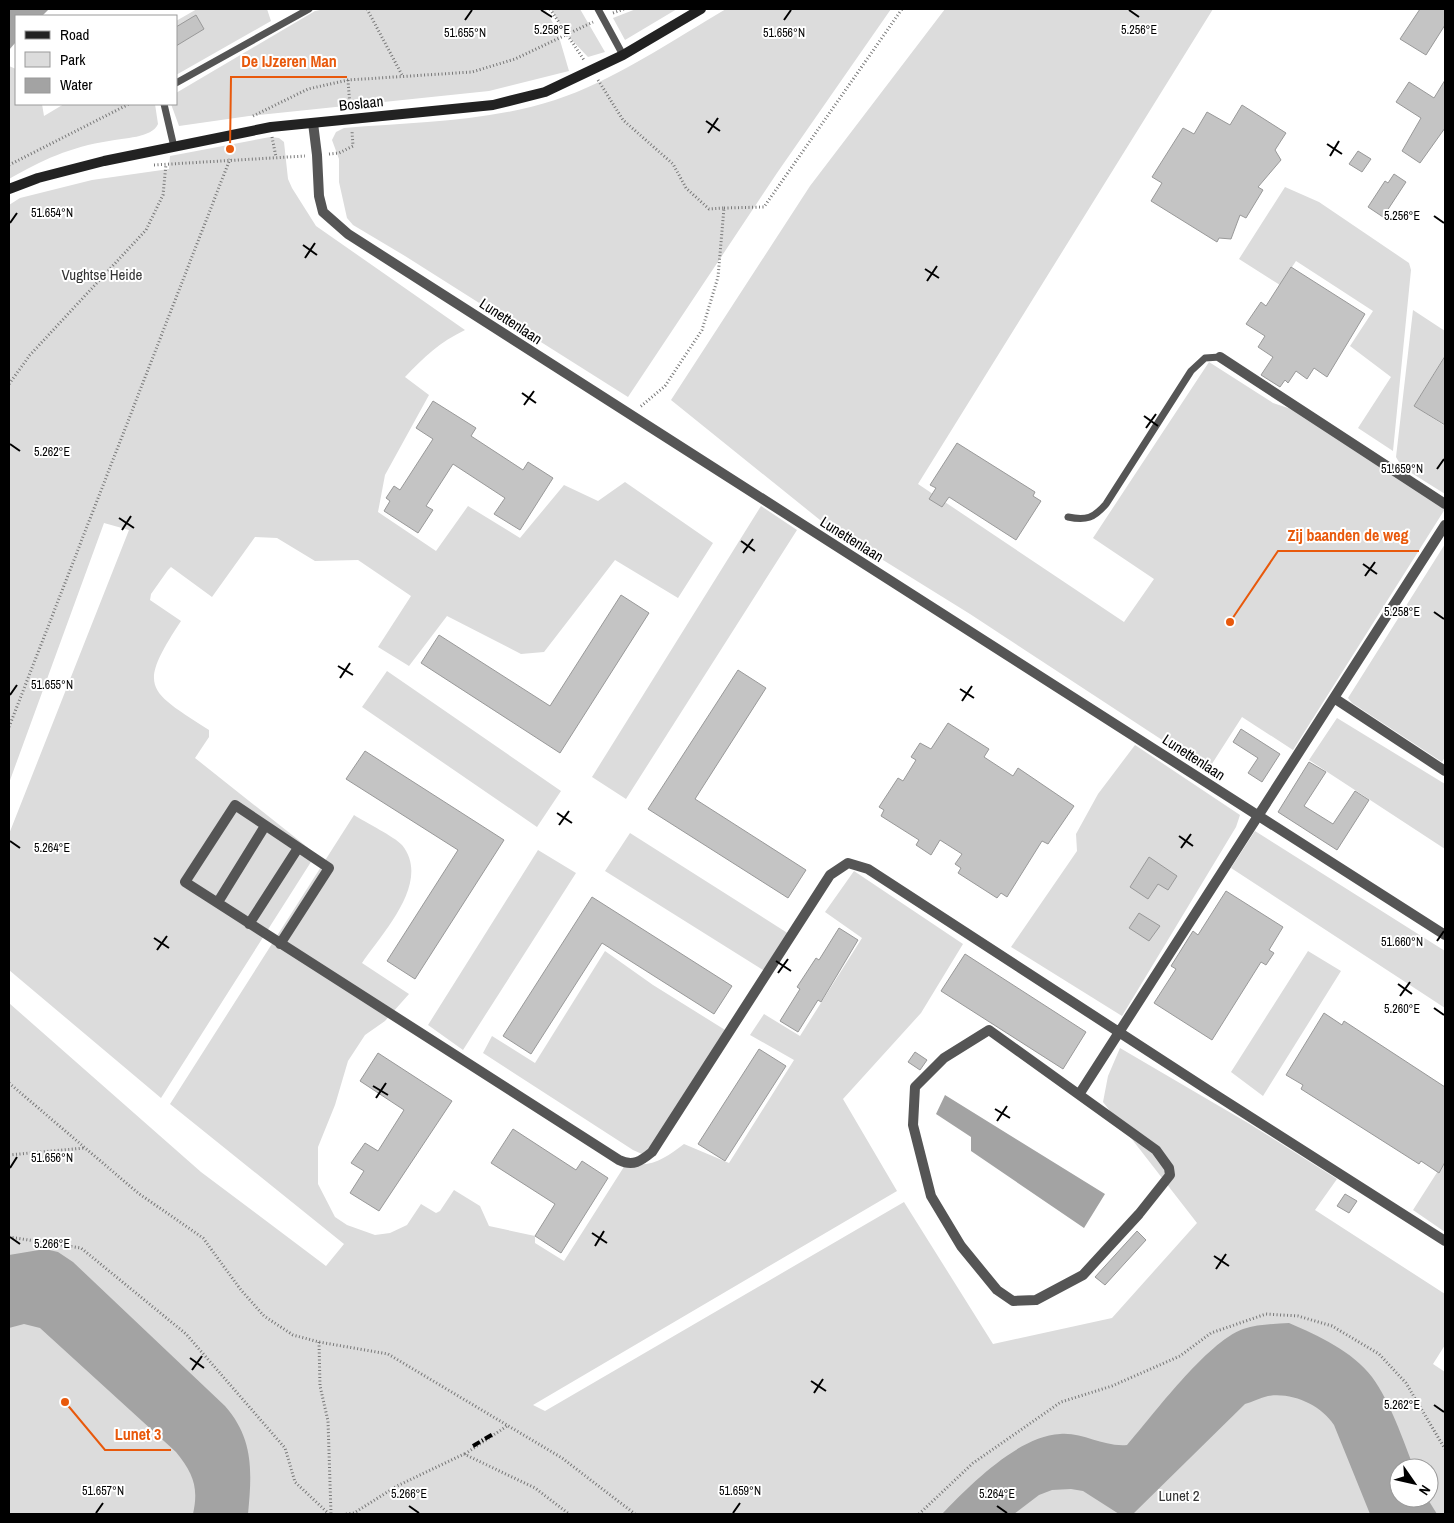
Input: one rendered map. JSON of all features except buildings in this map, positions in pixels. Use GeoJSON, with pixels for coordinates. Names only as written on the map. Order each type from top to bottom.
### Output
{"type":"FeatureCollection","features":[{"type":"Feature","properties":{"kind":"main road","name":"Boslaan"},"geometry":{"type":"LineString","coordinates":[[9,189],[38,178],[270,127],[493,105],[545,92],[623,55],[701,9]]}},
{"type":"Feature","properties":{"kind":"street","name":"Lunettenlaan"},"geometry":{"type":"LineString","coordinates":[[312,123],[317,155],[318,196],[323,212],[331,222],[1445,935]]}},
{"type":"Feature","properties":{"kind":"street"},"geometry":{"type":"LineString","coordinates":[[1220,357],[1445,504]]}},
{"type":"Feature","properties":{"kind":"street"},"geometry":{"type":"LineString","coordinates":[[1080,1093],[1445,525]]}},
{"type":"Feature","properties":{"kind":"street"},"geometry":{"type":"LineString","coordinates":[[1334,698],[1445,769]]}},
{"type":"Feature","properties":{"kind":"street"},"geometry":{"type":"LineString","coordinates":[[280,944],[329,868],[235,805],[185,882],[280,944],[628,1164],[641,1161],[652,1152],[830,876],[848,863],[868,869],[1119,1033],[1445,1241]]}},
{"type":"Feature","properties":{"kind":"street"},"geometry":{"type":"LineString","coordinates":[[218,902],[265,826]]}},
{"type":"Feature","properties":{"kind":"street"},"geometry":{"type":"LineString","coordinates":[[249,924],[298,848]]}},
{"type":"Feature","properties":{"kind":"street"},"geometry":{"type":"LineString","coordinates":[[989,1030],[1080,1093],[1156,1150],[1169,1168],[1170,1175],[1139,1214],[1083,1275],[1036,1300],[1013,1301],[997,1290],[961,1246],[931,1196],[913,1125],[915,1088],[944,1058],[989,1030]]}},
{"type":"Feature","properties":{"kind":"lane"},"geometry":{"type":"LineString","coordinates":[[178,82],[309,9]]}},
{"type":"Feature","properties":{"kind":"lane"},"geometry":{"type":"LineString","coordinates":[[598,9],[623,55]]}},
{"type":"Feature","properties":{"kind":"lane"},"geometry":{"type":"LineString","coordinates":[[164,105],[174,147]]}},
{"type":"Feature","properties":{"kind":"lane"},"geometry":{"type":"LineString","coordinates":[[1068,517],[1081,520],[1098,513],[1191,371],[1205,358],[1220,357]]}},
{"type":"Feature","properties":{"kind":"path"},"geometry":{"type":"LineString","coordinates":[[367,9],[402,75]]}},
{"type":"Feature","properties":{"kind":"path"},"geometry":{"type":"LineString","coordinates":[[550,9],[623,120],[673,164],[686,188],[709,209],[764,207],[902,9]]}},
{"type":"Feature","properties":{"kind":"path"},"geometry":{"type":"LineString","coordinates":[[268,110],[308,89],[348,80],[402,75],[472,72],[515,60],[566,34]]}},
{"type":"Feature","properties":{"kind":"path"},"geometry":{"type":"LineString","coordinates":[[9,165],[127,105]]}},
{"type":"Feature","properties":{"kind":"path"},"geometry":{"type":"LineString","coordinates":[[9,384],[30,355],[146,230],[163,194],[166,164],[317,155]]}},
{"type":"Feature","properties":{"kind":"path"},"geometry":{"type":"LineString","coordinates":[[9,727],[230,159]]}},
{"type":"Feature","properties":{"kind":"path"},"geometry":{"type":"LineString","coordinates":[[630,415],[666,386],[702,330],[718,277],[724,208]]}},
{"type":"Feature","properties":{"kind":"path"},"geometry":{"type":"LineString","coordinates":[[9,1083],[138,1193],[203,1238],[241,1290],[264,1316],[292,1334],[319,1342],[388,1354],[562,1458],[635,1514]]}},
{"type":"Feature","properties":{"kind":"path"},"geometry":{"type":"LineString","coordinates":[[9,1155],[85,1148]]}},
{"type":"Feature","properties":{"kind":"path"},"geometry":{"type":"LineString","coordinates":[[9,1237],[81,1248],[186,1334],[285,1448],[295,1482],[330,1514]]}},
{"type":"Feature","properties":{"kind":"path"},"geometry":{"type":"LineString","coordinates":[[919,1514],[973,1464],[1061,1402],[1129,1379],[1180,1356],[1211,1333],[1266,1314],[1298,1316],[1332,1326],[1379,1354],[1406,1383],[1445,1449]]}},
{"type":"Feature","properties":{"kind":"path"},"geometry":{"type":"LineString","coordinates":[[319,1342],[320,1386],[328,1421],[330,1514]]}},
{"type":"Feature","properties":{"kind":"path"},"geometry":{"type":"LineString","coordinates":[[346,1514],[354,1513],[397,1486],[464,1454],[507,1426]]}},
{"type":"Feature","properties":{"kind":"path"},"geometry":{"type":"LineString","coordinates":[[464,1454],[535,1488],[568,1514]]}},
{"type":"Feature","properties":{"kind":"green space"},"geometry":{"type":"Polygon","coordinates":[[[197,9],[267,9],[271,21],[178,74],[178,20],[197,9]]]}},
{"type":"Feature","properties":{"kind":"green space"},"geometry":{"type":"Polygon","coordinates":[[[325,9],[545,9],[557,30],[569,71],[489,91],[249,116],[179,126],[171,105],[178,105],[178,92],[315,11],[325,9]]]}},
{"type":"Feature","properties":{"kind":"green space"},"geometry":{"type":"Polygon","coordinates":[[[551,9],[580,9],[605,52],[588,57],[566,34],[551,9]]]}},
{"type":"Feature","properties":{"kind":"green space"},"geometry":{"type":"Polygon","coordinates":[[[636,9],[677,9],[625,40],[613,18],[636,9]]]}},
{"type":"Feature","properties":{"kind":"green space"},"geometry":{"type":"Polygon","coordinates":[[[726,9],[891,9],[777,173],[628,397],[353,225],[347,218],[339,182],[339,159],[332,140],[336,132],[344,128],[477,117],[503,113],[555,100],[620,71],[726,9]]]}},
{"type":"Feature","properties":{"kind":"green space"},"geometry":{"type":"Polygon","coordinates":[[[945,9],[1213,9],[918,484],[1124,622],[1154,579],[1093,538],[1209,362],[1273,403],[1294,410],[1445,509],[1293,750],[1242,717],[1208,770],[970,614],[825,524],[671,400],[810,186],[945,9]]]}},
{"type":"Feature","properties":{"kind":"green space"},"geometry":{"type":"Polygon","coordinates":[[[9,66],[15,69],[15,105],[42,105],[44,116],[62,105],[155,105],[158,124],[150,132],[144,135],[82,147],[57,155],[9,179],[9,66]]]}},
{"type":"Feature","properties":{"kind":"green space","name":"Vughtse Heide"},"geometry":{"type":"Polygon","coordinates":[[[270,137],[279,138],[284,142],[288,179],[316,226],[465,330],[433,351],[405,377],[429,395],[385,475],[378,512],[436,551],[468,506],[520,538],[564,485],[598,501],[625,482],[713,543],[678,598],[615,560],[544,652],[521,654],[447,616],[409,666],[378,647],[411,596],[358,560],[315,561],[277,538],[255,537],[212,597],[171,567],[168,570],[151,594],[150,600],[181,621],[158,661],[154,674],[155,686],[161,696],[172,706],[209,730],[209,737],[195,758],[316,854],[161,1098],[9,970],[9,834],[129,530],[104,523],[9,783],[9,205],[20,198],[92,180],[169,169],[170,156],[270,137]]]}},
{"type":"Feature","properties":{"kind":"green space"},"geometry":{"type":"Polygon","coordinates":[[[1285,187],[1319,202],[1409,263],[1411,270],[1393,451],[1358,428],[1391,377],[1350,346],[1373,311],[1296,261],[1280,285],[1239,259],[1285,187]]]}},
{"type":"Feature","properties":{"kind":"green space"},"geometry":{"type":"Polygon","coordinates":[[[1413,310],[1445,331],[1445,355],[1414,406],[1445,426],[1445,494],[1402,467],[1396,457],[1413,310]]]}},
{"type":"Feature","properties":{"kind":"green space"},"geometry":{"type":"Polygon","coordinates":[[[761,506],[797,530],[626,799],[592,777],[761,506]]]}},
{"type":"Feature","properties":{"kind":"green space"},"geometry":{"type":"Polygon","coordinates":[[[1445,544],[1445,757],[1442,762],[1352,703],[1348,698],[1445,544]]]}},
{"type":"Feature","properties":{"kind":"green space"},"geometry":{"type":"Polygon","coordinates":[[[387,671],[561,791],[537,827],[362,707],[387,671]]]}},
{"type":"Feature","properties":{"kind":"green space"},"geometry":{"type":"Polygon","coordinates":[[[1337,718],[1445,784],[1445,849],[1309,760],[1337,718]]]}},
{"type":"Feature","properties":{"kind":"green space"},"geometry":{"type":"Polygon","coordinates":[[[1135,745],[1240,815],[1236,827],[1122,1016],[1011,947],[1077,851],[1076,834],[1098,794],[1135,745]]]}},
{"type":"Feature","properties":{"kind":"green space","name":"Lunet 2"},"geometry":{"type":"Polygon","coordinates":[[[354,815],[402,845],[410,859],[411,875],[408,891],[401,907],[362,963],[409,994],[385,1021],[365,1035],[348,1061],[335,1105],[318,1147],[318,1184],[335,1217],[347,1225],[375,1235],[390,1233],[407,1225],[421,1204],[436,1213],[440,1211],[454,1190],[480,1206],[489,1226],[535,1236],[535,1243],[564,1261],[627,1162],[643,1164],[657,1161],[684,1144],[729,1163],[794,1060],[750,1035],[764,1014],[800,1036],[862,938],[825,912],[854,871],[963,944],[921,1013],[843,1099],[897,1191],[533,1405],[545,1411],[904,1202],[993,1344],[1112,1318],[1197,1223],[1103,1102],[1108,1076],[1120,1048],[1248,1123],[1337,1179],[1315,1210],[1445,1294],[1445,1345],[1433,1364],[1445,1372],[1445,1514],[9,1514],[9,1003],[201,1172],[326,1266],[344,1244],[170,1104],[354,815]]]}},
{"type":"Feature","properties":{"kind":"green space"},"geometry":{"type":"Polygon","coordinates":[[[1255,831],[1445,951],[1445,1008],[1231,868],[1255,831]]]}},
{"type":"Feature","properties":{"kind":"green space"},"geometry":{"type":"Polygon","coordinates":[[[630,833],[789,934],[763,970],[605,871],[630,833]]]}},
{"type":"Feature","properties":{"kind":"green space"},"geometry":{"type":"Polygon","coordinates":[[[538,850],[576,873],[463,1050],[428,1025],[538,850]]]}},
{"type":"Feature","properties":{"kind":"green space"},"geometry":{"type":"Polygon","coordinates":[[[605,951],[653,985],[730,1033],[656,1144],[642,1154],[483,1053],[492,1036],[535,1063],[605,951]]]}},
{"type":"Feature","properties":{"kind":"green space"},"geometry":{"type":"Polygon","coordinates":[[[1308,951],[1341,971],[1263,1096],[1231,1072],[1308,951]]]}},
{"type":"Feature","properties":{"kind":"green space"},"geometry":{"type":"Polygon","coordinates":[[[1445,1160],[1445,1232],[1413,1210],[1445,1160]]]}},
{"type":"Feature","properties":{"kind":"water"},"geometry":{"type":"Polygon","coordinates":[[[9,9],[49,9],[43,15],[15,15],[15,43],[9,50],[9,9]]]}},
{"type":"Feature","properties":{"kind":"water"},"geometry":{"type":"Polygon","coordinates":[[[945,1095],[1105,1194],[1084,1228],[971,1151],[971,1137],[936,1114],[945,1095]]]}},
{"type":"Feature","properties":{"kind":"water"},"geometry":{"type":"Polygon","coordinates":[[[45,1249],[58,1252],[73,1262],[225,1406],[241,1431],[249,1457],[248,1514],[193,1514],[195,1488],[187,1467],[176,1452],[40,1328],[24,1324],[9,1328],[9,1255],[45,1249]]]}},
{"type":"Feature","properties":{"kind":"water"},"geometry":{"type":"Polygon","coordinates":[[[1289,1323],[1334,1345],[1355,1359],[1364,1368],[1379,1387],[1401,1433],[1410,1458],[1389,1458],[1389,1508],[1433,1508],[1437,1514],[1370,1514],[1334,1425],[1322,1411],[1305,1401],[1277,1395],[1245,1404],[1133,1514],[1119,1514],[1083,1491],[1071,1489],[1052,1490],[1039,1495],[1014,1514],[942,1514],[995,1464],[1028,1443],[1044,1437],[1068,1434],[1109,1444],[1127,1445],[1181,1381],[1213,1349],[1228,1337],[1243,1329],[1289,1323]]]}},
{"type":"Feature","properties":{"kind":"railway"},"geometry":{"type":"LineString","coordinates":[[473,1446],[493,1434]]}},
{"type":"Feature","properties":{"kind":"place","name":"De IJzeren Man"},"geometry":{"type":"Point","coordinates":[230,149]}},
{"type":"Feature","properties":{"kind":"place","name":"Zij baanden de weg"},"geometry":{"type":"Point","coordinates":[1230,622]}},
{"type":"Feature","properties":{"kind":"place","name":"Lunet 3"},"geometry":{"type":"Point","coordinates":[65,1402]}}]}
